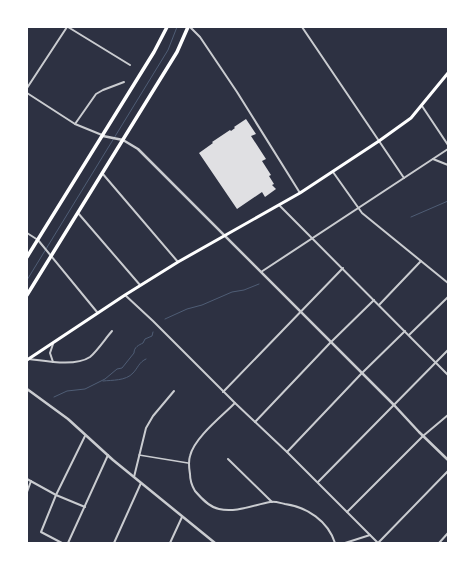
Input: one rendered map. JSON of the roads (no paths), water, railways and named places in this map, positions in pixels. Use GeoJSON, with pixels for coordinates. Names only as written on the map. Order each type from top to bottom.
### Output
{"type":"FeatureCollection","features":[{"type":"Feature","properties":{"kind":"main road"},"geometry":{"type":"LineString","coordinates":[[27,257],[105,136],[167,27]]}},
{"type":"Feature","properties":{"kind":"main road"},"geometry":{"type":"LineString","coordinates":[[27,295],[50,255],[78,214],[177,52],[189,27]]}},
{"type":"Feature","properties":{"kind":"main road"},"geometry":{"type":"LineString","coordinates":[[28,360],[54,344],[97,312],[125,294],[178,262],[300,193],[403,125],[422,106],[448,73]]}},
{"type":"Feature","properties":{"kind":"street"},"geometry":{"type":"LineString","coordinates":[[27,88],[68,27],[130,65]]}},
{"type":"Feature","properties":{"kind":"street"},"geometry":{"type":"LineString","coordinates":[[189,27],[200,37],[237,92],[300,193]]}},
{"type":"Feature","properties":{"kind":"street"},"geometry":{"type":"LineString","coordinates":[[302,27],[404,178]]}},
{"type":"Feature","properties":{"kind":"street"},"geometry":{"type":"LineString","coordinates":[[75,124],[96,94],[124,82]]}},
{"type":"Feature","properties":{"kind":"street"},"geometry":{"type":"LineString","coordinates":[[27,93],[75,124],[105,136],[123,140],[138,149],[448,460]]}},
{"type":"Feature","properties":{"kind":"street"},"geometry":{"type":"LineString","coordinates":[[422,106],[448,145]]}},
{"type":"Feature","properties":{"kind":"street"},"geometry":{"type":"LineString","coordinates":[[261,272],[448,149]]}},
{"type":"Feature","properties":{"kind":"street"},"geometry":{"type":"LineString","coordinates":[[433,159],[448,165]]}},
{"type":"Feature","properties":{"kind":"street"},"geometry":{"type":"LineString","coordinates":[[333,171],[358,208],[448,283]]}},
{"type":"Feature","properties":{"kind":"street"},"geometry":{"type":"LineString","coordinates":[[102,173],[178,262]]}},
{"type":"Feature","properties":{"kind":"street"},"geometry":{"type":"LineString","coordinates":[[279,205],[448,375]]}},
{"type":"Feature","properties":{"kind":"street"},"geometry":{"type":"LineString","coordinates":[[78,214],[140,286]]}},
{"type":"Feature","properties":{"kind":"street"},"geometry":{"type":"LineString","coordinates":[[27,233],[46,249],[97,312]]}},
{"type":"Feature","properties":{"kind":"street"},"geometry":{"type":"LineString","coordinates":[[378,304],[421,261]]}},
{"type":"Feature","properties":{"kind":"street"},"geometry":{"type":"LineString","coordinates":[[223,392],[343,268]]}},
{"type":"Feature","properties":{"kind":"street"},"geometry":{"type":"LineString","coordinates":[[125,294],[153,320],[223,392],[318,482],[378,543],[448,471]]}},
{"type":"Feature","properties":{"kind":"street"},"geometry":{"type":"LineString","coordinates":[[409,335],[448,297]]}},
{"type":"Feature","properties":{"kind":"street"},"geometry":{"type":"LineString","coordinates":[[255,422],[330,343],[374,300]]}},
{"type":"Feature","properties":{"kind":"street"},"geometry":{"type":"LineString","coordinates":[[28,360],[71,362],[84,360],[90,356],[112,331]]}},
{"type":"Feature","properties":{"kind":"street"},"geometry":{"type":"LineString","coordinates":[[287,452],[361,374],[405,331]]}},
{"type":"Feature","properties":{"kind":"street"},"geometry":{"type":"LineString","coordinates":[[53,362],[50,352],[51,347],[54,344]]}},
{"type":"Feature","properties":{"kind":"street"},"geometry":{"type":"LineString","coordinates":[[318,482],[448,350]]}},
{"type":"Feature","properties":{"kind":"street"},"geometry":{"type":"LineString","coordinates":[[27,388],[68,419],[85,436],[215,543]]}},
{"type":"Feature","properties":{"kind":"street"},"geometry":{"type":"LineString","coordinates":[[134,477],[146,428],[153,416],[174,391]]}},
{"type":"Feature","properties":{"kind":"street"},"geometry":{"type":"LineString","coordinates":[[235,403],[197,441],[190,454],[188,463],[193,488],[208,504],[217,509],[226,510],[243,508],[272,502],[291,505],[309,511],[326,527],[335,543]]}},
{"type":"Feature","properties":{"kind":"street"},"geometry":{"type":"LineString","coordinates":[[347,512],[423,436],[448,415]]}},
{"type":"Feature","properties":{"kind":"street"},"geometry":{"type":"LineString","coordinates":[[62,543],[41,532],[56,495],[85,436]]}},
{"type":"Feature","properties":{"kind":"street"},"geometry":{"type":"LineString","coordinates":[[68,543],[108,455]]}},
{"type":"Feature","properties":{"kind":"street"},"geometry":{"type":"LineString","coordinates":[[139,455],[188,463]]}},
{"type":"Feature","properties":{"kind":"street"},"geometry":{"type":"LineString","coordinates":[[228,458],[272,502]]}},
{"type":"Feature","properties":{"kind":"street"},"geometry":{"type":"LineString","coordinates":[[27,479],[56,495],[85,507]]}},
{"type":"Feature","properties":{"kind":"street"},"geometry":{"type":"LineString","coordinates":[[27,492],[31,481]]}},
{"type":"Feature","properties":{"kind":"street"},"geometry":{"type":"LineString","coordinates":[[114,543],[141,483]]}},
{"type":"Feature","properties":{"kind":"street"},"geometry":{"type":"LineString","coordinates":[[170,543],[183,516]]}},
{"type":"Feature","properties":{"kind":"street"},"geometry":{"type":"LineString","coordinates":[[438,543],[448,534]]}},
{"type":"Feature","properties":{"kind":"street"},"geometry":{"type":"LineString","coordinates":[[345,543],[370,535]]}},
{"type":"Feature","properties":{"kind":"waterway"},"geometry":{"type":"LineString","coordinates":[[27,280],[168,50],[177,27]]}},
{"type":"Feature","properties":{"kind":"waterway"},"geometry":{"type":"LineString","coordinates":[[411,217],[448,201]]}},
{"type":"Feature","properties":{"kind":"waterway"},"geometry":{"type":"LineString","coordinates":[[165,319],[232,292],[244,290],[259,284]]}},
{"type":"Feature","properties":{"kind":"waterway"},"geometry":{"type":"LineString","coordinates":[[54,397],[67,391],[85,389],[105,379],[117,369],[122,368],[134,353],[138,345],[143,343],[145,339],[152,336],[153,332]]}},
{"type":"Feature","properties":{"kind":"waterway"},"geometry":{"type":"LineString","coordinates":[[103,381],[119,380],[130,376],[140,363],[146,359]]}}]}
